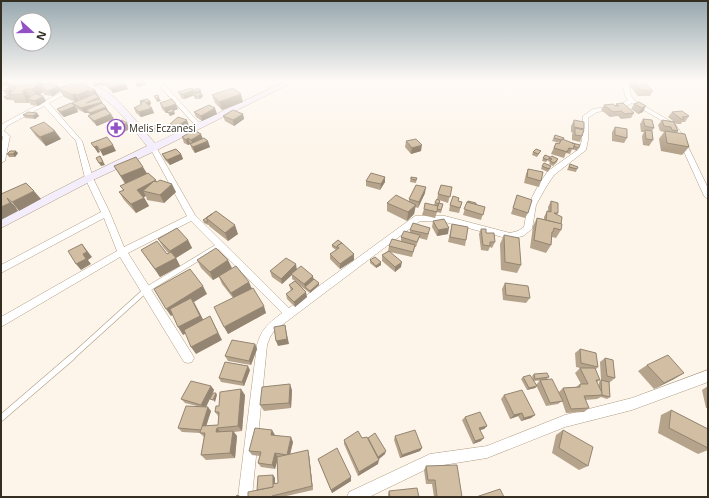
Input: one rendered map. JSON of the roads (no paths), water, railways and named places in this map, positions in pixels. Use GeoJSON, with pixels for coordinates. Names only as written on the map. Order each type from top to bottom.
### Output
{"type":"FeatureCollection","features":[{"type":"Feature","properties":{"kind":"street"},"geometry":{"type":"LineString","coordinates":[[1,161],[7,136],[1,131],[4,126],[46,104]]}},
{"type":"Feature","properties":{"kind":"street"},"geometry":{"type":"LineString","coordinates":[[46,104],[79,141],[89,178],[106,213],[122,252],[188,358]]}},
{"type":"Feature","properties":{"kind":"street"},"geometry":{"type":"LineString","coordinates":[[117,104],[154,148],[192,217],[289,314]]}},
{"type":"Feature","properties":{"kind":"street"},"geometry":{"type":"LineString","coordinates":[[179,104],[199,126]]}},
{"type":"Feature","properties":{"kind":"street"},"geometry":{"type":"LineString","coordinates":[[1,224],[89,178],[243,104]]}},
{"type":"Feature","properties":{"kind":"street"},"geometry":{"type":"LineString","coordinates":[[244,497],[262,345],[265,335],[270,328],[418,218],[445,219],[510,236],[520,234],[528,229],[532,205],[551,173],[582,150],[585,140],[585,118],[595,110],[620,107],[626,104]]}},
{"type":"Feature","properties":{"kind":"street"},"geometry":{"type":"LineString","coordinates":[[638,104],[673,125],[679,134],[708,196]]}},
{"type":"Feature","properties":{"kind":"street"},"geometry":{"type":"LineString","coordinates":[[1,268],[106,213]]}},
{"type":"Feature","properties":{"kind":"street"},"geometry":{"type":"LineString","coordinates":[[1,322],[122,252],[192,217]]}},
{"type":"Feature","properties":{"kind":"street"},"geometry":{"type":"LineString","coordinates":[[354,497],[430,460],[487,452],[565,421],[632,404],[708,376]]}},
{"type":"Feature","properties":{"kind":"lane"},"geometry":{"type":"LineString","coordinates":[[1,418],[121,314],[146,290],[220,245]]}},
{"type":"Feature","properties":{"kind":"place","name":"Melis Eczanesi"},"geometry":{"type":"Point","coordinates":[116,128]}}]}
